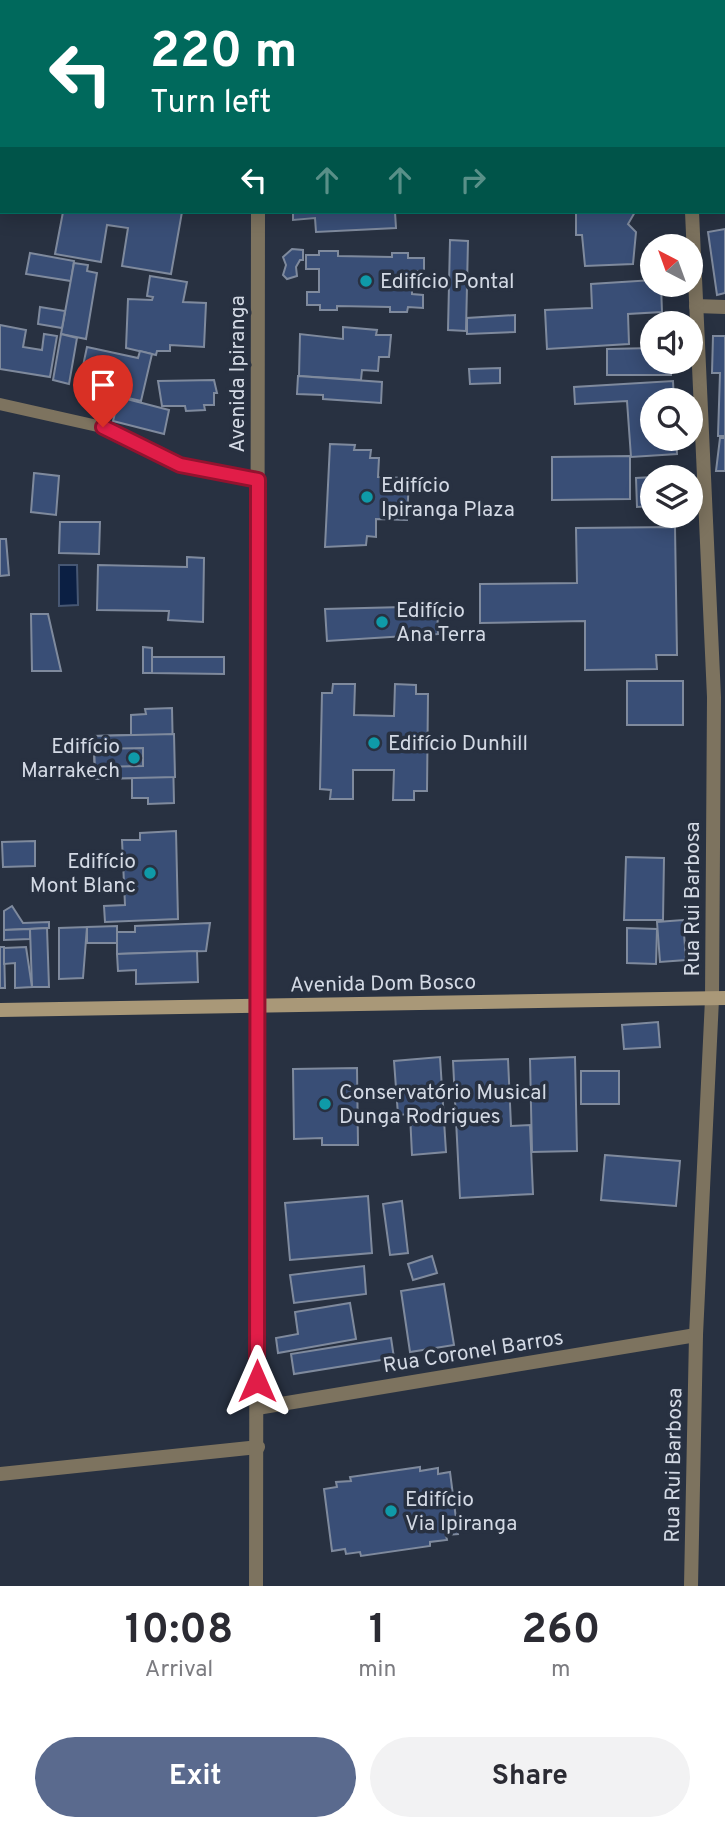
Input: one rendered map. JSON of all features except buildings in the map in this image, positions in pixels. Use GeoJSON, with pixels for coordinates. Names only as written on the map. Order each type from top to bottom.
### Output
{"type":"FeatureCollection","features":[{"type":"Feature","properties":{"kind":"main road","name":"Avenida Dom Bosco"},"geometry":{"type":"LineString","coordinates":[[0,1010],[719,998]]}},
{"type":"Feature","properties":{"kind":"street","name":"Avenida Ipiranga"},"geometry":{"type":"LineString","coordinates":[[256,1586],[259,1006],[258,214]]}},
{"type":"Feature","properties":{"kind":"street","name":"Rua Rui Barbosa"},"geometry":{"type":"LineString","coordinates":[[691,1586],[696,1335],[719,998],[714,697],[692,214]]}},
{"type":"Feature","properties":{"kind":"street"},"geometry":{"type":"LineString","coordinates":[[696,306],[725,307]]}},
{"type":"Feature","properties":{"kind":"street","name":"Rua Coronel Barros"},"geometry":{"type":"LineString","coordinates":[[257,1408],[696,1335]]}},
{"type":"Feature","properties":{"kind":"street"},"geometry":{"type":"LineString","coordinates":[[0,1474],[258,1447]]}},
{"type":"Feature","properties":{"kind":"lane"},"geometry":{"type":"LineString","coordinates":[[0,404],[103,427],[180,465],[258,480]]}},
{"type":"Feature","properties":{"kind":"water"},"geometry":{"type":"Polygon","coordinates":[[[59,565],[77,565],[78,605],[59,606],[59,565]]]}},
{"type":"Feature","properties":{"kind":"place","name":"Edifício Pontal"},"geometry":{"type":"Point","coordinates":[366,281]}},
{"type":"Feature","properties":{"kind":"place","name":"Edifício Ipiranga Plaza"},"geometry":{"type":"Point","coordinates":[367,497]}},
{"type":"Feature","properties":{"kind":"place","name":"Edifício Ana Terra"},"geometry":{"type":"Point","coordinates":[382,622]}},
{"type":"Feature","properties":{"kind":"place","name":"Edifício Dunhill"},"geometry":{"type":"Point","coordinates":[374,743]}},
{"type":"Feature","properties":{"kind":"place","name":"Edifício Marrakech"},"geometry":{"type":"Point","coordinates":[134,758]}},
{"type":"Feature","properties":{"kind":"place","name":"Edifício Mont Blanc"},"geometry":{"type":"Point","coordinates":[150,873]}},
{"type":"Feature","properties":{"kind":"place","name":"Conservatório Musical Dunga Rodrigues"},"geometry":{"type":"Point","coordinates":[325,1104]}},
{"type":"Feature","properties":{"kind":"place","name":"Edifício Via Ipiranga"},"geometry":{"type":"Point","coordinates":[391,1511]}},
{"type":"Feature","properties":{"kind":"route"},"geometry":{"type":"LineString","coordinates":[[103,427],[180,465],[240,479],[258,480],[257,1381]]}}]}
